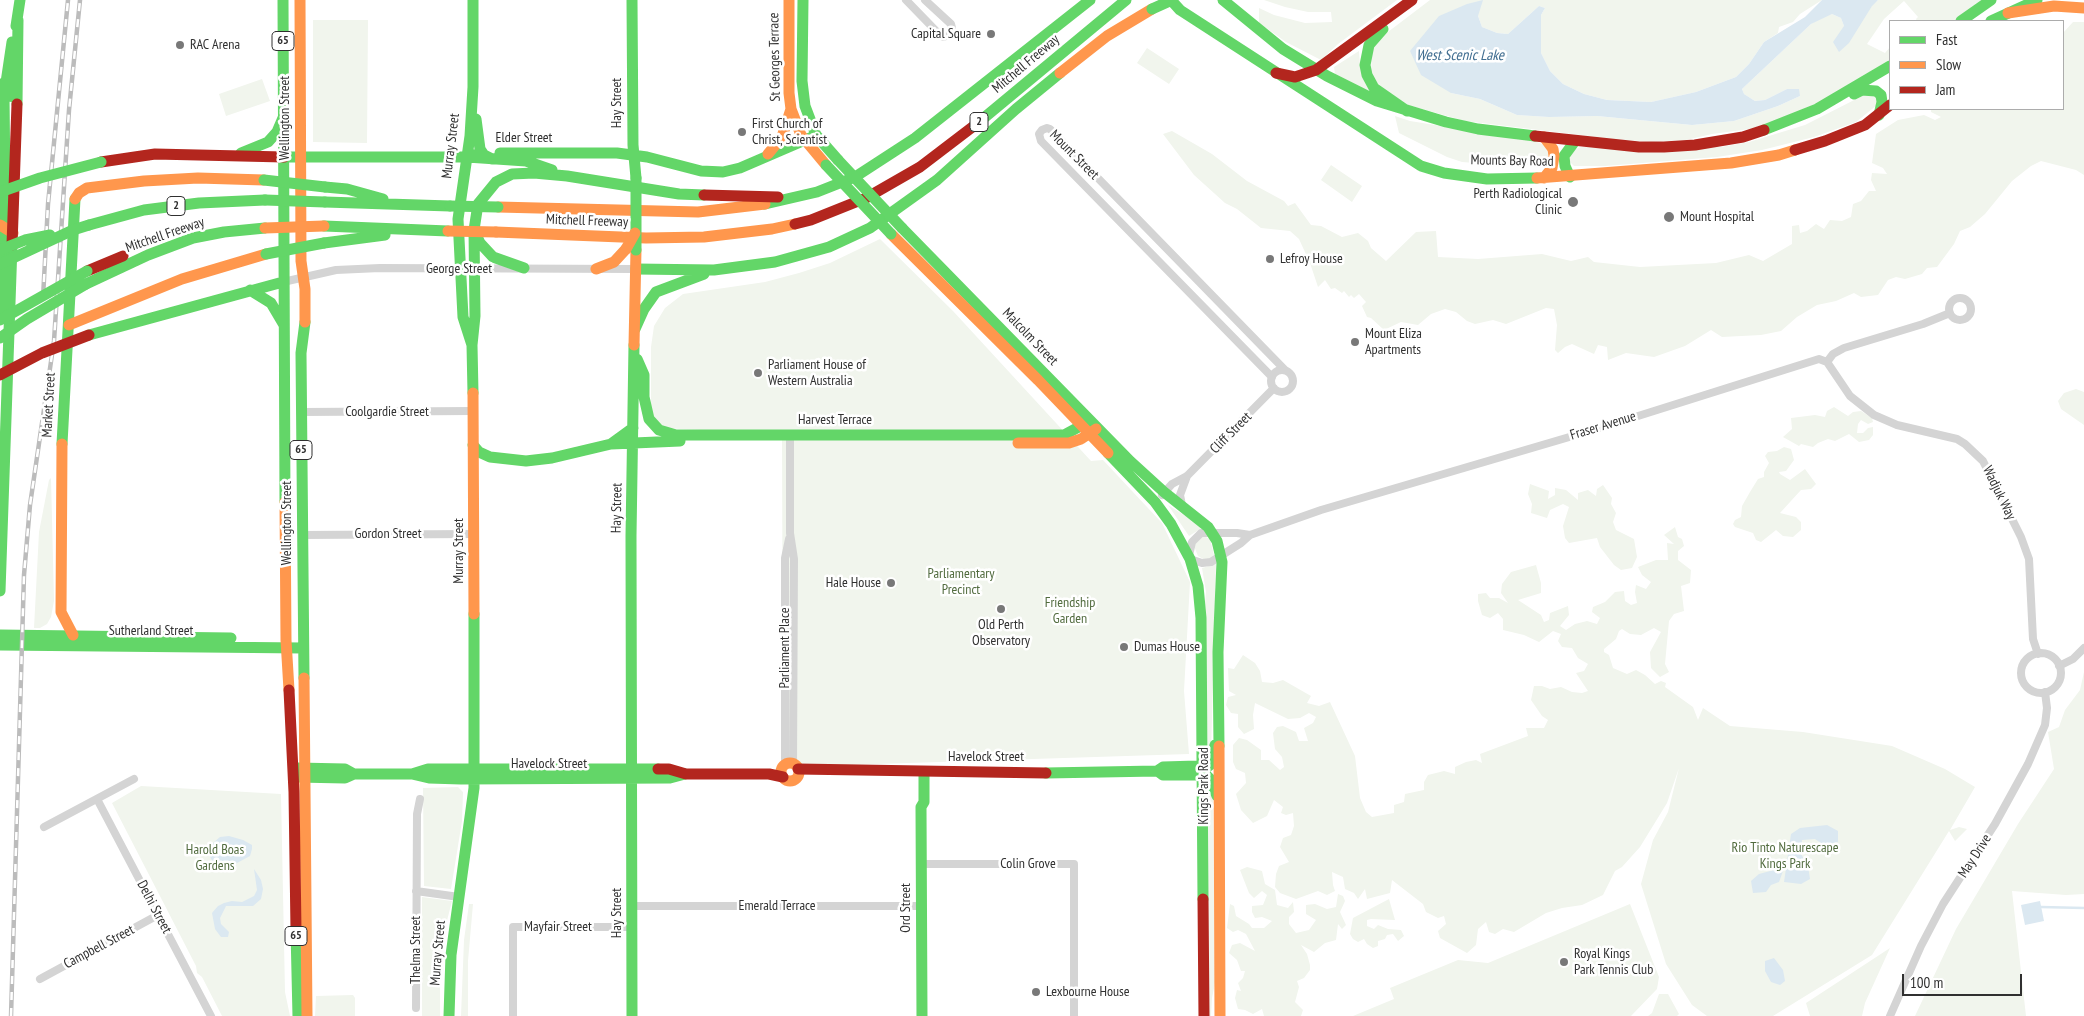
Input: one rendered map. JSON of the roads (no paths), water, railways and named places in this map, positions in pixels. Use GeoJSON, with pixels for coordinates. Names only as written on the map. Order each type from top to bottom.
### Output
{"type":"FeatureCollection","features":[{"type":"Feature","properties":{"kind":"main road"},"geometry":{"type":"LineString","coordinates":[[0,591],[7,91],[20,0]]}},
{"type":"Feature","properties":{"kind":"main road","name":"Wellington Street"},"geometry":{"type":"LineString","coordinates":[[283,0],[286,644],[293,772],[298,1016]]}},
{"type":"Feature","properties":{"kind":"main road","name":"Wellington Street"},"geometry":{"type":"LineString","coordinates":[[300,0],[301,261],[305,289],[305,320],[301,353],[301,412],[307,1016]]}},
{"type":"Feature","properties":{"kind":"main road","name":"Murray Street"},"geometry":{"type":"LineString","coordinates":[[449,1016],[451,955],[471,817],[474,774],[472,345],[462,318],[458,219],[467,157],[473,87],[473,0]]}},
{"type":"Feature","properties":{"kind":"main road","name":"Hay Street"},"geometry":{"type":"LineString","coordinates":[[632,0],[633,155],[636,178],[636,231],[631,250],[636,269],[632,442],[632,1016]]}},
{"type":"Feature","properties":{"kind":"main road","name":"St Georges Terrace"},"geometry":{"type":"LineString","coordinates":[[789,0],[789,93],[791,109],[798,130],[805,140]]}},
{"type":"Feature","properties":{"kind":"main road","name":"St Georges Terrace"},"geometry":{"type":"LineString","coordinates":[[803,0],[803,94],[808,118],[816,135]]}},
{"type":"Feature","properties":{"kind":"main road"},"geometry":{"type":"LineString","coordinates":[[636,269],[714,270],[767,263],[829,247],[870,228],[937,180],[1102,31],[1126,0]]}},
{"type":"Feature","properties":{"kind":"main road"},"geometry":{"type":"LineString","coordinates":[[1102,31],[1172,0]]}},
{"type":"Feature","properties":{"kind":"main road","name":"Mounts Bay Road"},"geometry":{"type":"LineString","coordinates":[[1172,0],[1180,10],[1421,166],[1444,173],[1487,179],[1544,178],[1722,164],[1779,155],[1812,146],[1851,132],[1889,107]]}},
{"type":"Feature","properties":{"kind":"main road","name":"Mounts Bay Road"},"geometry":{"type":"LineString","coordinates":[[1224,0],[1283,49],[1316,70],[1377,101],[1446,122],[1575,141],[1640,147],[1710,143],[1743,137],[1782,124],[1838,97],[1889,67]]}},
{"type":"Feature","properties":{"kind":"main road"},"geometry":{"type":"LineString","coordinates":[[1276,73],[1295,77],[1316,70],[1413,0]]}},
{"type":"Feature","properties":{"kind":"main road"},"geometry":{"type":"LineString","coordinates":[[1407,111],[1374,88],[1367,75],[1365,65],[1369,45],[1374,38],[1413,0]]}},
{"type":"Feature","properties":{"kind":"main road"},"geometry":{"type":"LineString","coordinates":[[1962,20],[1991,0]]}},
{"type":"Feature","properties":{"kind":"main road"},"geometry":{"type":"LineString","coordinates":[[1993,20],[2037,0]]}},
{"type":"Feature","properties":{"kind":"main road","name":"Mitchell Freeway"},"geometry":{"type":"LineString","coordinates":[[0,264],[72,230],[144,210],[199,203],[265,200],[410,206],[698,212],[758,206],[798,197],[835,185],[875,165],[949,112],[1083,2]]}},
{"type":"Feature","properties":{"kind":"main road"},"geometry":{"type":"LineString","coordinates":[[2008,13],[2054,6],[2084,8]]}},
{"type":"Feature","properties":{"kind":"main road","name":"Mitchell Freeway"},"geometry":{"type":"LineString","coordinates":[[0,338],[27,319],[86,284],[148,255],[193,238],[224,232],[265,228],[324,226],[646,238],[704,237],[772,230],[810,220],[866,198],[920,167],[953,143],[1067,50],[1102,31]]}},
{"type":"Feature","properties":{"kind":"main road","name":"Murray Street"},"geometry":{"type":"LineString","coordinates":[[473,87],[479,142],[487,156]]}},
{"type":"Feature","properties":{"kind":"main road"},"geometry":{"type":"LineString","coordinates":[[1838,97],[1849,97],[1862,90],[1876,91],[1881,95],[1882,102],[1879,115]]}},
{"type":"Feature","properties":{"kind":"main road","name":"Elder Street"},"geometry":{"type":"LineString","coordinates":[[761,160],[778,144],[791,109]]}},
{"type":"Feature","properties":{"kind":"main road"},"geometry":{"type":"LineString","coordinates":[[235,155],[268,142],[277,132],[284,118]]}},
{"type":"Feature","properties":{"kind":"main road","name":"Elder Street"},"geometry":{"type":"LineString","coordinates":[[487,156],[617,153],[710,172],[723,172],[761,160],[816,135]]}},
{"type":"Feature","properties":{"kind":"main road","name":"Malcolm Street"},"geometry":{"type":"LineString","coordinates":[[816,135],[1090,427],[1155,502],[1171,524],[1190,558]]}},
{"type":"Feature","properties":{"kind":"main road"},"geometry":{"type":"LineString","coordinates":[[1544,137],[1553,149],[1554,156],[1552,168],[1544,178]]}},
{"type":"Feature","properties":{"kind":"main road","name":"Malcolm Street"},"geometry":{"type":"LineString","coordinates":[[805,140],[891,234],[1090,427],[1212,532],[1217,541],[1221,557]]}},
{"type":"Feature","properties":{"kind":"main road"},"geometry":{"type":"LineString","coordinates":[[1570,177],[1565,166],[1564,156],[1575,141]]}},
{"type":"Feature","properties":{"kind":"main road"},"geometry":{"type":"LineString","coordinates":[[0,192],[40,178],[101,162],[155,154],[300,158],[487,156],[526,161],[567,176]]}},
{"type":"Feature","properties":{"kind":"main road"},"geometry":{"type":"LineString","coordinates":[[77,167],[82,181],[90,187]]}},
{"type":"Feature","properties":{"kind":"main road"},"geometry":{"type":"LineString","coordinates":[[472,345],[476,269],[474,230],[478,204],[496,182],[504,177],[512,174],[534,173],[567,176],[679,194],[798,197]]}},
{"type":"Feature","properties":{"kind":"main road","name":"2"},"geometry":{"type":"LineString","coordinates":[[90,187],[198,178],[264,180],[347,190],[410,206]]}},
{"type":"Feature","properties":{"kind":"main road","name":"Market Street"},"geometry":{"type":"LineString","coordinates":[[73,635],[61,612],[62,417],[69,325],[75,199],[80,191],[90,187]]}},
{"type":"Feature","properties":{"kind":"main road"},"geometry":{"type":"LineString","coordinates":[[0,312],[5,228]]}},
{"type":"Feature","properties":{"kind":"main road"},"geometry":{"type":"LineString","coordinates":[[0,250],[25,240],[72,230]]}},
{"type":"Feature","properties":{"kind":"main road"},"geometry":{"type":"LineString","coordinates":[[69,325],[182,279],[266,254],[324,243],[418,230]]}},
{"type":"Feature","properties":{"kind":"main road"},"geometry":{"type":"LineString","coordinates":[[474,230],[480,243],[493,257],[524,268]]}},
{"type":"Feature","properties":{"kind":"main road"},"geometry":{"type":"LineString","coordinates":[[0,320],[87,271],[144,249],[193,238]]}},
{"type":"Feature","properties":{"kind":"main road"},"geometry":{"type":"LineString","coordinates":[[596,269],[614,262],[631,250]]}},
{"type":"Feature","properties":{"kind":"main road"},"geometry":{"type":"LineString","coordinates":[[635,329],[644,309],[656,292],[714,270]]}},
{"type":"Feature","properties":{"kind":"main road"},"geometry":{"type":"LineString","coordinates":[[0,375],[42,353],[89,335],[283,282]]}},
{"type":"Feature","properties":{"kind":"main road"},"geometry":{"type":"LineString","coordinates":[[250,290],[271,303],[284,325]]}},
{"type":"Feature","properties":{"kind":"main road"},"geometry":{"type":"LineString","coordinates":[[285,377],[293,368],[301,353]]}},
{"type":"Feature","properties":{"kind":"main road","name":"Harvest Terrace"},"geometry":{"type":"LineString","coordinates":[[635,355],[644,375],[644,397],[648,416],[654,426],[663,432],[676,435],[790,439],[1065,443],[1076,441],[1090,427]]}},
{"type":"Feature","properties":{"kind":"main road","name":"Harvest Terrace"},"geometry":{"type":"LineString","coordinates":[[611,444],[633,428]]}},
{"type":"Feature","properties":{"kind":"main road","name":"Harvest Terrace"},"geometry":{"type":"LineString","coordinates":[[473,445],[479,452],[490,457],[526,462],[611,444],[632,442],[790,439]]}},
{"type":"Feature","properties":{"kind":"main road","name":"Kings Park Road"},"geometry":{"type":"LineString","coordinates":[[1220,1016],[1218,807],[1221,557]]}},
{"type":"Feature","properties":{"kind":"main road","name":"Kings Park Road"},"geometry":{"type":"LineString","coordinates":[[1190,558],[1201,605],[1200,767],[1203,786],[1204,1016]]}},
{"type":"Feature","properties":{"kind":"main road"},"geometry":{"type":"LineString","coordinates":[[47,635],[61,612]]}},
{"type":"Feature","properties":{"kind":"main road","name":"Sutherland Street"},"geometry":{"type":"LineString","coordinates":[[0,634],[73,635],[286,644]]}},
{"type":"Feature","properties":{"kind":"main road","name":"Sutherland Street"},"geometry":{"type":"LineString","coordinates":[[0,645],[233,646],[302,644]]}},
{"type":"Feature","properties":{"kind":"main road"},"geometry":{"type":"LineString","coordinates":[[1218,807],[1214,785],[1200,767],[1211,763],[1219,728]]}},
{"type":"Feature","properties":{"kind":"main road","name":"Havelock Street"},"geometry":{"type":"LineString","coordinates":[[293,772],[306,774],[345,769],[354,774],[412,774],[428,769],[474,774],[631,774],[670,769],[686,774],[768,774],[789,770],[921,772],[1157,771],[1163,767],[1200,767]]}},
{"type":"Feature","properties":{"kind":"main road","name":"Ord Street"},"geometry":{"type":"LineString","coordinates":[[921,772],[924,802],[921,807],[921,1014]]}},
{"type":"Feature","properties":{"kind":"street"},"geometry":{"type":"LineString","coordinates":[[906,0],[940,35],[950,35],[952,28],[950,24],[925,0]]}},
{"type":"Feature","properties":{"kind":"street","name":"Mount Street"},"geometry":{"type":"LineString","coordinates":[[1272,377],[1040,139],[1039,134],[1042,130],[1047,128],[1050,130],[1285,370]]}},
{"type":"Feature","properties":{"kind":"street"},"geometry":{"type":"LineString","coordinates":[[1144,246],[1154,236]]}},
{"type":"Feature","properties":{"kind":"street","name":"George Street"},"geometry":{"type":"LineString","coordinates":[[283,282],[336,270],[636,269]]}},
{"type":"Feature","properties":{"kind":"street"},"geometry":{"type":"LineString","coordinates":[[1205,308],[1216,298]]}},
{"type":"Feature","properties":{"kind":"street"},"geometry":{"type":"LineString","coordinates":[[1827,362],[1833,354],[1844,348],[1923,324],[1950,313]]}},
{"type":"Feature","properties":{"kind":"street","name":"Fraser Avenue"},"geometry":{"type":"LineString","coordinates":[[1190,558],[1208,562],[1221,557],[1250,535],[1320,510],[1600,428],[1814,359],[1819,358],[1827,362]]}},
{"type":"Feature","properties":{"kind":"street","name":"Wadjuk Way"},"geometry":{"type":"LineString","coordinates":[[1827,362],[1850,396],[1874,415],[1897,425],[1957,439],[1983,461],[2029,559],[2033,639],[2038,654]]}},
{"type":"Feature","properties":{"kind":"street"},"geometry":{"type":"LineString","coordinates":[[1285,370],[1294,379],[1291,388],[1282,392],[1274,388],[1272,377],[1277,371],[1285,370]]}},
{"type":"Feature","properties":{"kind":"street","name":"Cliff Street"},"geometry":{"type":"LineString","coordinates":[[1155,502],[1172,484],[1187,476],[1274,388]]}},
{"type":"Feature","properties":{"kind":"street","name":"Coolgardie Street"},"geometry":{"type":"LineString","coordinates":[[301,412],[473,411]]}},
{"type":"Feature","properties":{"kind":"street","name":"Parliament Place"},"geometry":{"type":"LineString","coordinates":[[789,770],[785,558],[790,532],[790,439]]}},
{"type":"Feature","properties":{"kind":"street"},"geometry":{"type":"LineString","coordinates":[[1182,506],[1180,495],[1187,476]]}},
{"type":"Feature","properties":{"kind":"street"},"geometry":{"type":"LineString","coordinates":[[1190,558],[1192,542],[1198,535],[1212,532]]}},
{"type":"Feature","properties":{"kind":"street","name":"Fraser Avenue"},"geometry":{"type":"LineString","coordinates":[[1212,532],[1250,535]]}},
{"type":"Feature","properties":{"kind":"street","name":"Gordon Street"},"geometry":{"type":"LineString","coordinates":[[302,535],[474,534]]}},
{"type":"Feature","properties":{"kind":"street"},"geometry":{"type":"LineString","coordinates":[[2059,666],[2073,659],[2084,648]]}},
{"type":"Feature","properties":{"kind":"street"},"geometry":{"type":"LineString","coordinates":[[2038,654],[2051,656],[2059,666],[2059,680],[2056,686],[2045,692],[2031,690],[2022,680],[2021,673],[2026,660],[2038,654]]}},
{"type":"Feature","properties":{"kind":"street","name":"May Drive"},"geometry":{"type":"LineString","coordinates":[[1890,1016],[1921,946],[1943,904],[1996,824],[2028,764],[2045,725],[2047,708],[2045,692]]}},
{"type":"Feature","properties":{"kind":"street"},"geometry":{"type":"LineString","coordinates":[[44,827],[134,779]]}},
{"type":"Feature","properties":{"kind":"street","name":"Delhi Street"},"geometry":{"type":"LineString","coordinates":[[97,799],[211,1016]]}},
{"type":"Feature","properties":{"kind":"street","name":"Thelma Street"},"geometry":{"type":"LineString","coordinates":[[416,1008],[417,814],[420,799]]}},
{"type":"Feature","properties":{"kind":"street","name":"Colin Grove"},"geometry":{"type":"LineString","coordinates":[[921,864],[1074,864],[1074,1016]]}},
{"type":"Feature","properties":{"kind":"street"},"geometry":{"type":"LineString","coordinates":[[416,891],[459,898]]}},
{"type":"Feature","properties":{"kind":"street","name":"Emerald Terrace"},"geometry":{"type":"LineString","coordinates":[[632,906],[921,906]]}},
{"type":"Feature","properties":{"kind":"street","name":"Campbell Street"},"geometry":{"type":"LineString","coordinates":[[40,979],[158,916]]}},
{"type":"Feature","properties":{"kind":"street","name":"Mayfair Street"},"geometry":{"type":"LineString","coordinates":[[513,1016],[513,927],[632,927]]}},
{"type":"Feature","properties":{"kind":"water","name":"West Scenic Lake"},"geometry":{"type":"Polygon","coordinates":[[[1483,0],[1478,16],[1482,27],[1497,33],[1508,34],[1539,6],[1545,8],[1541,15],[1541,53],[1550,71],[1563,84],[1584,94],[1607,100],[1651,102],[1696,92],[1736,77],[1749,64],[1764,42],[1805,17],[1822,0],[1878,0],[1872,6],[1849,43],[1839,52],[1833,42],[1844,26],[1841,18],[1832,14],[1811,24],[1742,89],[1744,94],[1755,101],[1765,100],[1787,89],[1799,89],[1800,96],[1778,106],[1734,121],[1692,125],[1597,116],[1549,117],[1517,115],[1480,99],[1451,93],[1421,75],[1410,51],[1439,16],[1467,4],[1483,0]]]}},
{"type":"Feature","properties":{"kind":"water"},"geometry":{"type":"Polygon","coordinates":[[[1827,825],[1838,831],[1838,842],[1824,845],[1815,839],[1802,840],[1801,854],[1808,866],[1810,879],[1801,884],[1784,882],[1791,834],[1800,828],[1827,825]]]}},
{"type":"Feature","properties":{"kind":"water"},"geometry":{"type":"Polygon","coordinates":[[[229,836],[252,845],[252,849],[250,856],[237,863],[228,871],[214,865],[208,852],[213,843],[220,837],[229,836]]]}},
{"type":"Feature","properties":{"kind":"water"},"geometry":{"type":"Polygon","coordinates":[[[254,869],[261,880],[263,889],[261,899],[253,906],[226,906],[220,918],[221,924],[229,932],[228,937],[221,937],[215,929],[212,913],[218,906],[224,903],[232,901],[242,902],[254,896],[257,890],[254,869]]]}},
{"type":"Feature","properties":{"kind":"water"},"geometry":{"type":"Polygon","coordinates":[[[1774,870],[1783,871],[1779,882],[1771,885],[1766,892],[1753,893],[1751,881],[1759,874],[1774,870]]]}},
{"type":"Feature","properties":{"kind":"water"},"geometry":{"type":"Polygon","coordinates":[[[2040,901],[2044,921],[2025,925],[2021,905],[2040,901]]]}},
{"type":"Feature","properties":{"kind":"water"},"geometry":{"type":"Polygon","coordinates":[[[1774,958],[1783,970],[1785,981],[1780,985],[1771,982],[1765,971],[1765,961],[1774,958]]]}},
{"type":"Feature","properties":{"kind":"waterway"},"geometry":{"type":"LineString","coordinates":[[2041,907],[2084,908]]}},
{"type":"Feature","properties":{"kind":"railway"},"geometry":{"type":"LineString","coordinates":[[43,298],[48,204],[68,0]]}},
{"type":"Feature","properties":{"kind":"railway"},"geometry":{"type":"LineString","coordinates":[[11,1016],[24,575],[30,505],[54,341],[69,110],[80,0]]}},
{"type":"Feature","properties":{"kind":"place","name":"Capital Square"},"geometry":{"type":"Point","coordinates":[991,34]}},
{"type":"Feature","properties":{"kind":"place","name":"RAC Arena"},"geometry":{"type":"Point","coordinates":[180,45]}},
{"type":"Feature","properties":{"kind":"place","name":"First Church of Christ, Scientist"},"geometry":{"type":"Point","coordinates":[742,132]}},
{"type":"Feature","properties":{"kind":"place","name":"Perth Radiological Clinic"},"geometry":{"type":"Point","coordinates":[1573,202]}},
{"type":"Feature","properties":{"kind":"place","name":"Mount Hospital"},"geometry":{"type":"Point","coordinates":[1669,217]}},
{"type":"Feature","properties":{"kind":"place","name":"Lefroy House"},"geometry":{"type":"Point","coordinates":[1270,259]}},
{"type":"Feature","properties":{"kind":"place","name":"Mount Eliza Apartments"},"geometry":{"type":"Point","coordinates":[1355,342]}},
{"type":"Feature","properties":{"kind":"place","name":"Parliament House of Western Australia"},"geometry":{"type":"Point","coordinates":[758,373]}},
{"type":"Feature","properties":{"kind":"place","name":"Hale House"},"geometry":{"type":"Point","coordinates":[891,583]}},
{"type":"Feature","properties":{"kind":"place","name":"Old Perth Observatory"},"geometry":{"type":"Point","coordinates":[1001,609]}},
{"type":"Feature","properties":{"kind":"place","name":"Dumas House"},"geometry":{"type":"Point","coordinates":[1124,647]}},
{"type":"Feature","properties":{"kind":"place","name":"Royal Kings Park Tennis Club"},"geometry":{"type":"Point","coordinates":[1564,962]}},
{"type":"Feature","properties":{"kind":"place","name":"Lexbourne House"},"geometry":{"type":"Point","coordinates":[1036,992]}},
{"type":"Feature","properties":{"kind":"park label","name":"Parliamentary Precinct"},"geometry":{"type":"Point","coordinates":[961,582]}},
{"type":"Feature","properties":{"kind":"park label","name":"Friendship Garden"},"geometry":{"type":"Point","coordinates":[1070,612]}},
{"type":"Feature","properties":{"kind":"park label","name":"Rio Tinto Naturescape Kings Park"},"geometry":{"type":"Point","coordinates":[1785,856]}},
{"type":"Feature","properties":{"kind":"park label","name":"Harold Boas Gardens"},"geometry":{"type":"Point","coordinates":[215,858]}}]}
